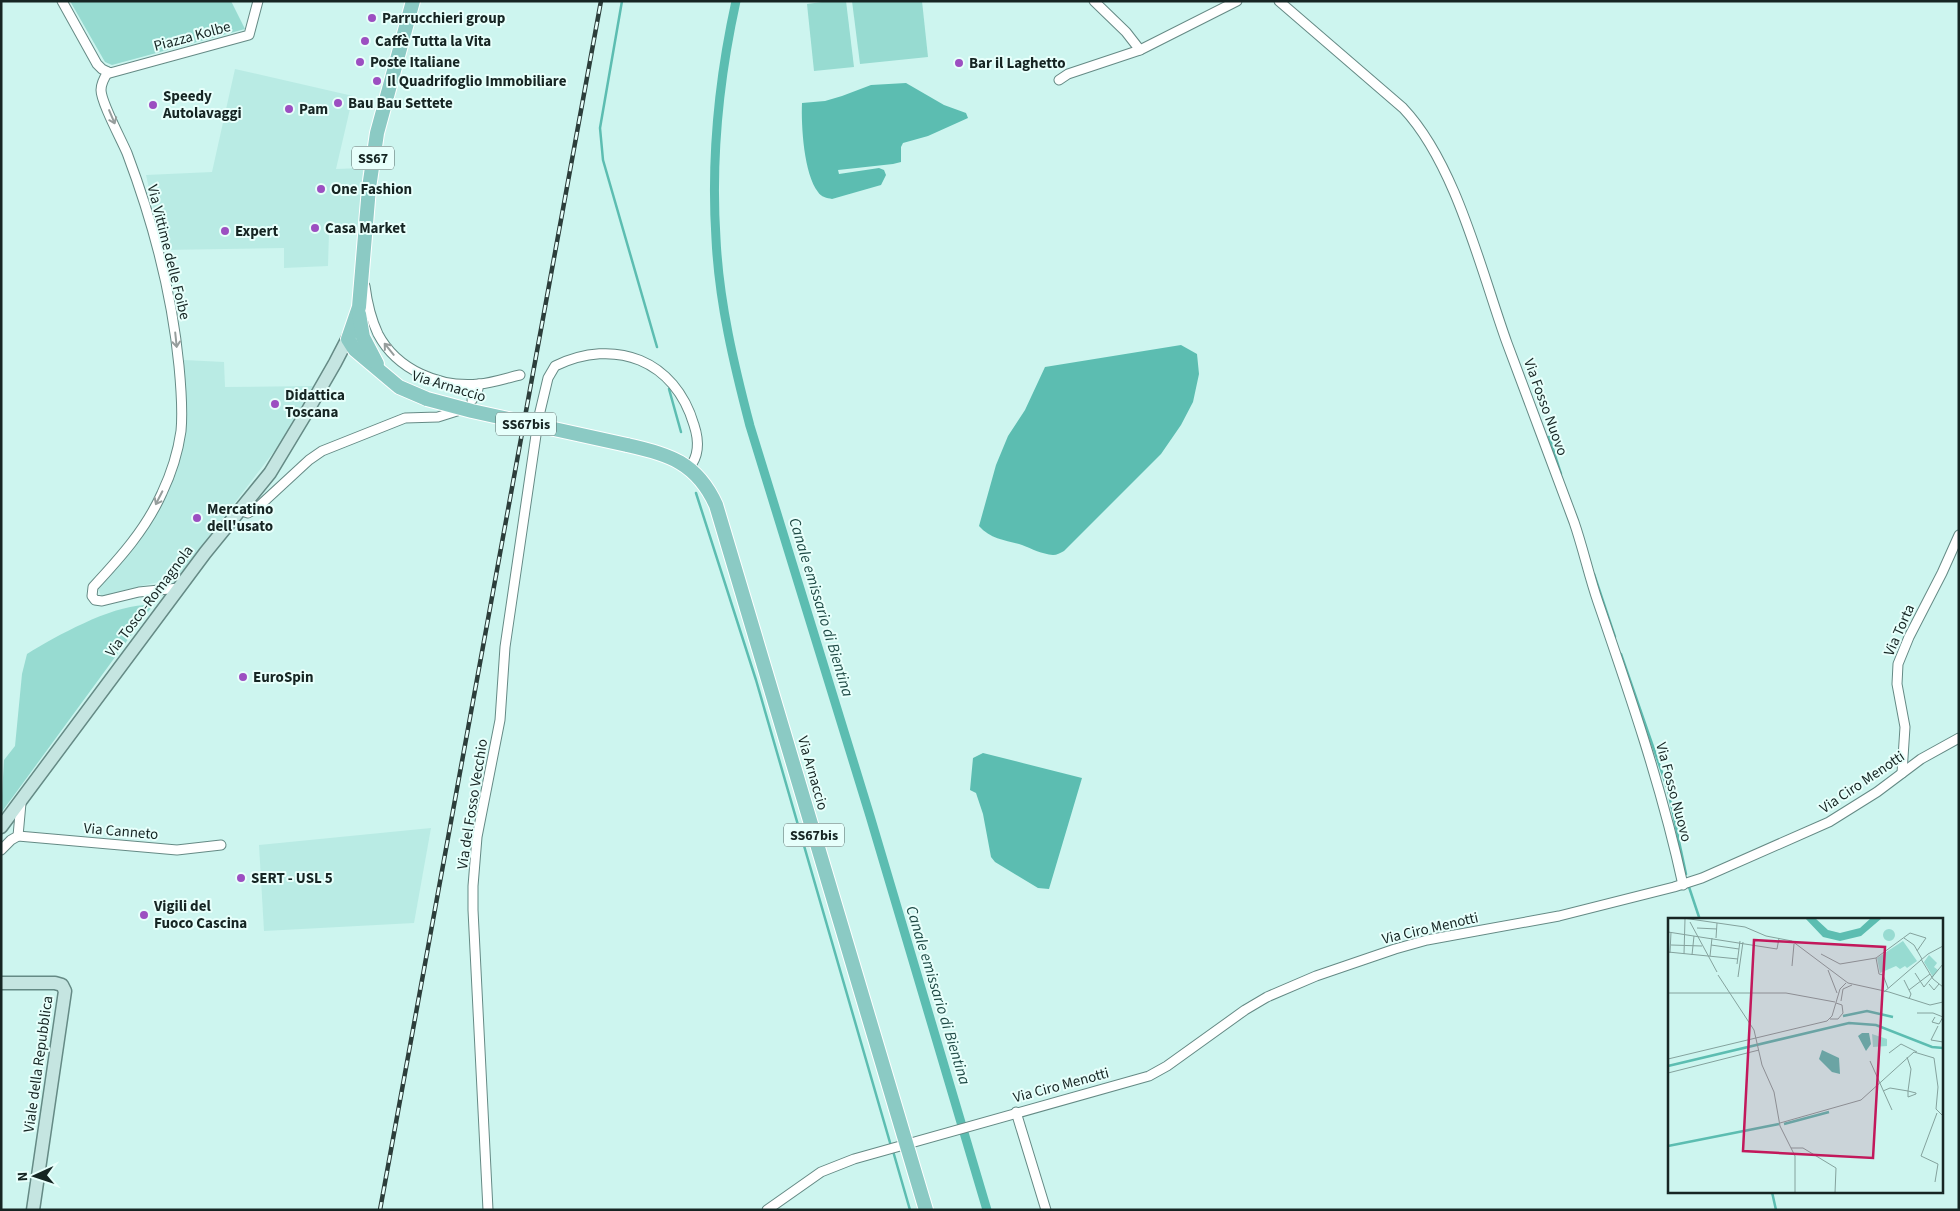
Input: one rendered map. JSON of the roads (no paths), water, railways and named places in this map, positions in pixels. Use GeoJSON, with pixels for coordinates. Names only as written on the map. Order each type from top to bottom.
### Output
{"type":"FeatureCollection","features":[{"type":"Feature","properties":{"kind":"main road","name":"Via Tosco-Romagnola"},"geometry":{"type":"LineString","coordinates":[[1,827],[178,588],[278,462],[336,363],[349,336],[359,308],[375,141],[413,1]]}},
{"type":"Feature","properties":{"kind":"main road","name":"Via Arnaccio"},"geometry":{"type":"LineString","coordinates":[[359,308],[368,355]]}},
{"type":"Feature","properties":{"kind":"main road","name":"Via Arnaccio"},"geometry":{"type":"LineString","coordinates":[[349,336],[350,345],[368,355],[379,369],[405,391],[472,411],[666,455],[690,468],[709,491],[721,518],[896,1146],[926,1210]]}},
{"type":"Feature","properties":{"kind":"main road"},"geometry":{"type":"LineString","coordinates":[[336,363],[368,355]]}},
{"type":"Feature","properties":{"kind":"main road","name":"Viale della Repubblica"},"geometry":{"type":"LineString","coordinates":[[1,984],[55,983],[64,987],[65,991],[33,1210]]}},
{"type":"Feature","properties":{"kind":"street"},"geometry":{"type":"LineString","coordinates":[[62,1],[97,64],[108,72]]}},
{"type":"Feature","properties":{"kind":"street","name":"Piazza Kolbe"},"geometry":{"type":"LineString","coordinates":[[108,72],[118,71],[249,35],[258,1]]}},
{"type":"Feature","properties":{"kind":"street"},"geometry":{"type":"LineString","coordinates":[[1094,1],[1126,32],[1140,50]]}},
{"type":"Feature","properties":{"kind":"street"},"geometry":{"type":"LineString","coordinates":[[1059,80],[1068,74],[1140,50],[1237,1]]}},
{"type":"Feature","properties":{"kind":"street","name":"Via Fosso Nuovo"},"geometry":{"type":"LineString","coordinates":[[1278,1],[1403,108],[1429,141],[1442,167],[1471,238],[1574,524],[1650,756],[1683,885]]}},
{"type":"Feature","properties":{"kind":"street","name":"Via Vittime delle Foibe"},"geometry":{"type":"LineString","coordinates":[[108,72],[102,81],[101,92],[145,204],[169,298],[176,334],[182,407],[181,431],[162,493],[138,535],[93,587],[93,598],[102,601],[140,592],[178,588]]}},
{"type":"Feature","properties":{"kind":"street","name":"Via Arnaccio"},"geometry":{"type":"LineString","coordinates":[[363,274],[374,325],[382,341],[394,356],[408,367],[432,379],[461,385],[480,384],[520,375]]}},
{"type":"Feature","properties":{"kind":"street"},"geometry":{"type":"LineString","coordinates":[[538,420],[550,371],[555,366],[596,354],[622,354],[644,362],[663,374],[680,392],[689,408],[695,428],[698,453],[690,468]]}},
{"type":"Feature","properties":{"kind":"street","name":"Via Arnaccio"},"geometry":{"type":"LineString","coordinates":[[472,400],[480,384]]}},
{"type":"Feature","properties":{"kind":"street","name":"Via Arnaccio"},"geometry":{"type":"LineString","coordinates":[[239,510],[248,513],[257,508],[314,456],[330,447],[405,418],[438,417],[457,411]]}},
{"type":"Feature","properties":{"kind":"street","name":"Via del Fosso Vecchio"},"geometry":{"type":"LineString","coordinates":[[488,1210],[473,910],[474,871],[477,837],[500,720],[505,647],[536,435]]}},
{"type":"Feature","properties":{"kind":"street","name":"Via Torta"},"geometry":{"type":"LineString","coordinates":[[1902,773],[1905,727],[1897,684],[1898,664],[1909,637],[1959,535]]}},
{"type":"Feature","properties":{"kind":"street","name":"Via Ciro Menotti"},"geometry":{"type":"LineString","coordinates":[[767,1210],[821,1172],[896,1146],[1140,1079],[1157,1072],[1245,1010],[1267,997],[1316,976],[1427,940],[1559,916],[1683,885],[1816,828],[1862,802],[1921,759],[1959,738]]}},
{"type":"Feature","properties":{"kind":"street"},"geometry":{"type":"LineString","coordinates":[[1,850],[10,840],[18,836],[21,800]]}},
{"type":"Feature","properties":{"kind":"street","name":"Via Canneto"},"geometry":{"type":"LineString","coordinates":[[18,836],[177,850],[221,845]]}},
{"type":"Feature","properties":{"kind":"street"},"geometry":{"type":"LineString","coordinates":[[1016,1112],[1046,1210]]}},
{"type":"Feature","properties":{"kind":"waterway"},"geometry":{"type":"LineString","coordinates":[[622,1],[600,128],[603,160],[657,347]]}},
{"type":"Feature","properties":{"kind":"waterway","name":"Canale emissario di Bientina"},"geometry":{"type":"LineString","coordinates":[[736,1],[721,90],[715,180],[718,263],[728,333],[750,426],[870,816],[987,1210]]}},
{"type":"Feature","properties":{"kind":"waterway"},"geometry":{"type":"LineString","coordinates":[[669,389],[681,432]]}},
{"type":"Feature","properties":{"kind":"waterway"},"geometry":{"type":"LineString","coordinates":[[1549,437],[1561,474]]}},
{"type":"Feature","properties":{"kind":"waterway"},"geometry":{"type":"LineString","coordinates":[[696,493],[756,680],[891,1146]]}},
{"type":"Feature","properties":{"kind":"waterway"},"geometry":{"type":"LineString","coordinates":[[1594,574],[1615,637]]}},
{"type":"Feature","properties":{"kind":"waterway"},"geometry":{"type":"LineString","coordinates":[[1621,654],[1668,790],[1686,874]]}},
{"type":"Feature","properties":{"kind":"waterway"},"geometry":{"type":"LineString","coordinates":[[1689,887],[1699,918]]}},
{"type":"Feature","properties":{"kind":"waterway"},"geometry":{"type":"LineString","coordinates":[[893,1151],[910,1210]]}},
{"type":"Feature","properties":{"kind":"waterway"},"geometry":{"type":"LineString","coordinates":[[1772,1194],[1776,1210]]}},
{"type":"Feature","properties":{"kind":"railway"},"geometry":{"type":"LineString","coordinates":[[380,1210],[601,1]]}},
{"type":"Feature","properties":{"kind":"place","name":"Parrucchieri group"},"geometry":{"type":"Point","coordinates":[372,18]}},
{"type":"Feature","properties":{"kind":"place","name":"Caffè Tutta la Vita"},"geometry":{"type":"Point","coordinates":[365,41]}},
{"type":"Feature","properties":{"kind":"place","name":"Poste Italiane"},"geometry":{"type":"Point","coordinates":[360,62]}},
{"type":"Feature","properties":{"kind":"place","name":"Bar il Laghetto"},"geometry":{"type":"Point","coordinates":[959,63]}},
{"type":"Feature","properties":{"kind":"place","name":"Il Quadrifoglio Immobiliare"},"geometry":{"type":"Point","coordinates":[377,81]}},
{"type":"Feature","properties":{"kind":"place","name":"Bau Bau Settete"},"geometry":{"type":"Point","coordinates":[338,103]}},
{"type":"Feature","properties":{"kind":"place","name":"Speedy Autolavaggi"},"geometry":{"type":"Point","coordinates":[153,105]}},
{"type":"Feature","properties":{"kind":"place","name":"Pam"},"geometry":{"type":"Point","coordinates":[289,109]}},
{"type":"Feature","properties":{"kind":"place","name":"One Fashion"},"geometry":{"type":"Point","coordinates":[321,189]}},
{"type":"Feature","properties":{"kind":"place","name":"Casa Market"},"geometry":{"type":"Point","coordinates":[315,228]}},
{"type":"Feature","properties":{"kind":"place","name":"Expert"},"geometry":{"type":"Point","coordinates":[225,231]}},
{"type":"Feature","properties":{"kind":"place","name":"Didattica Toscana"},"geometry":{"type":"Point","coordinates":[275,404]}},
{"type":"Feature","properties":{"kind":"place","name":"Mercatino dell'usato"},"geometry":{"type":"Point","coordinates":[197,518]}},
{"type":"Feature","properties":{"kind":"place","name":"EuroSpin"},"geometry":{"type":"Point","coordinates":[243,677]}},
{"type":"Feature","properties":{"kind":"place","name":"SERT - USL 5"},"geometry":{"type":"Point","coordinates":[241,878]}},
{"type":"Feature","properties":{"kind":"place","name":"Vigili del Fuoco Cascina"},"geometry":{"type":"Point","coordinates":[144,915]}}]}
